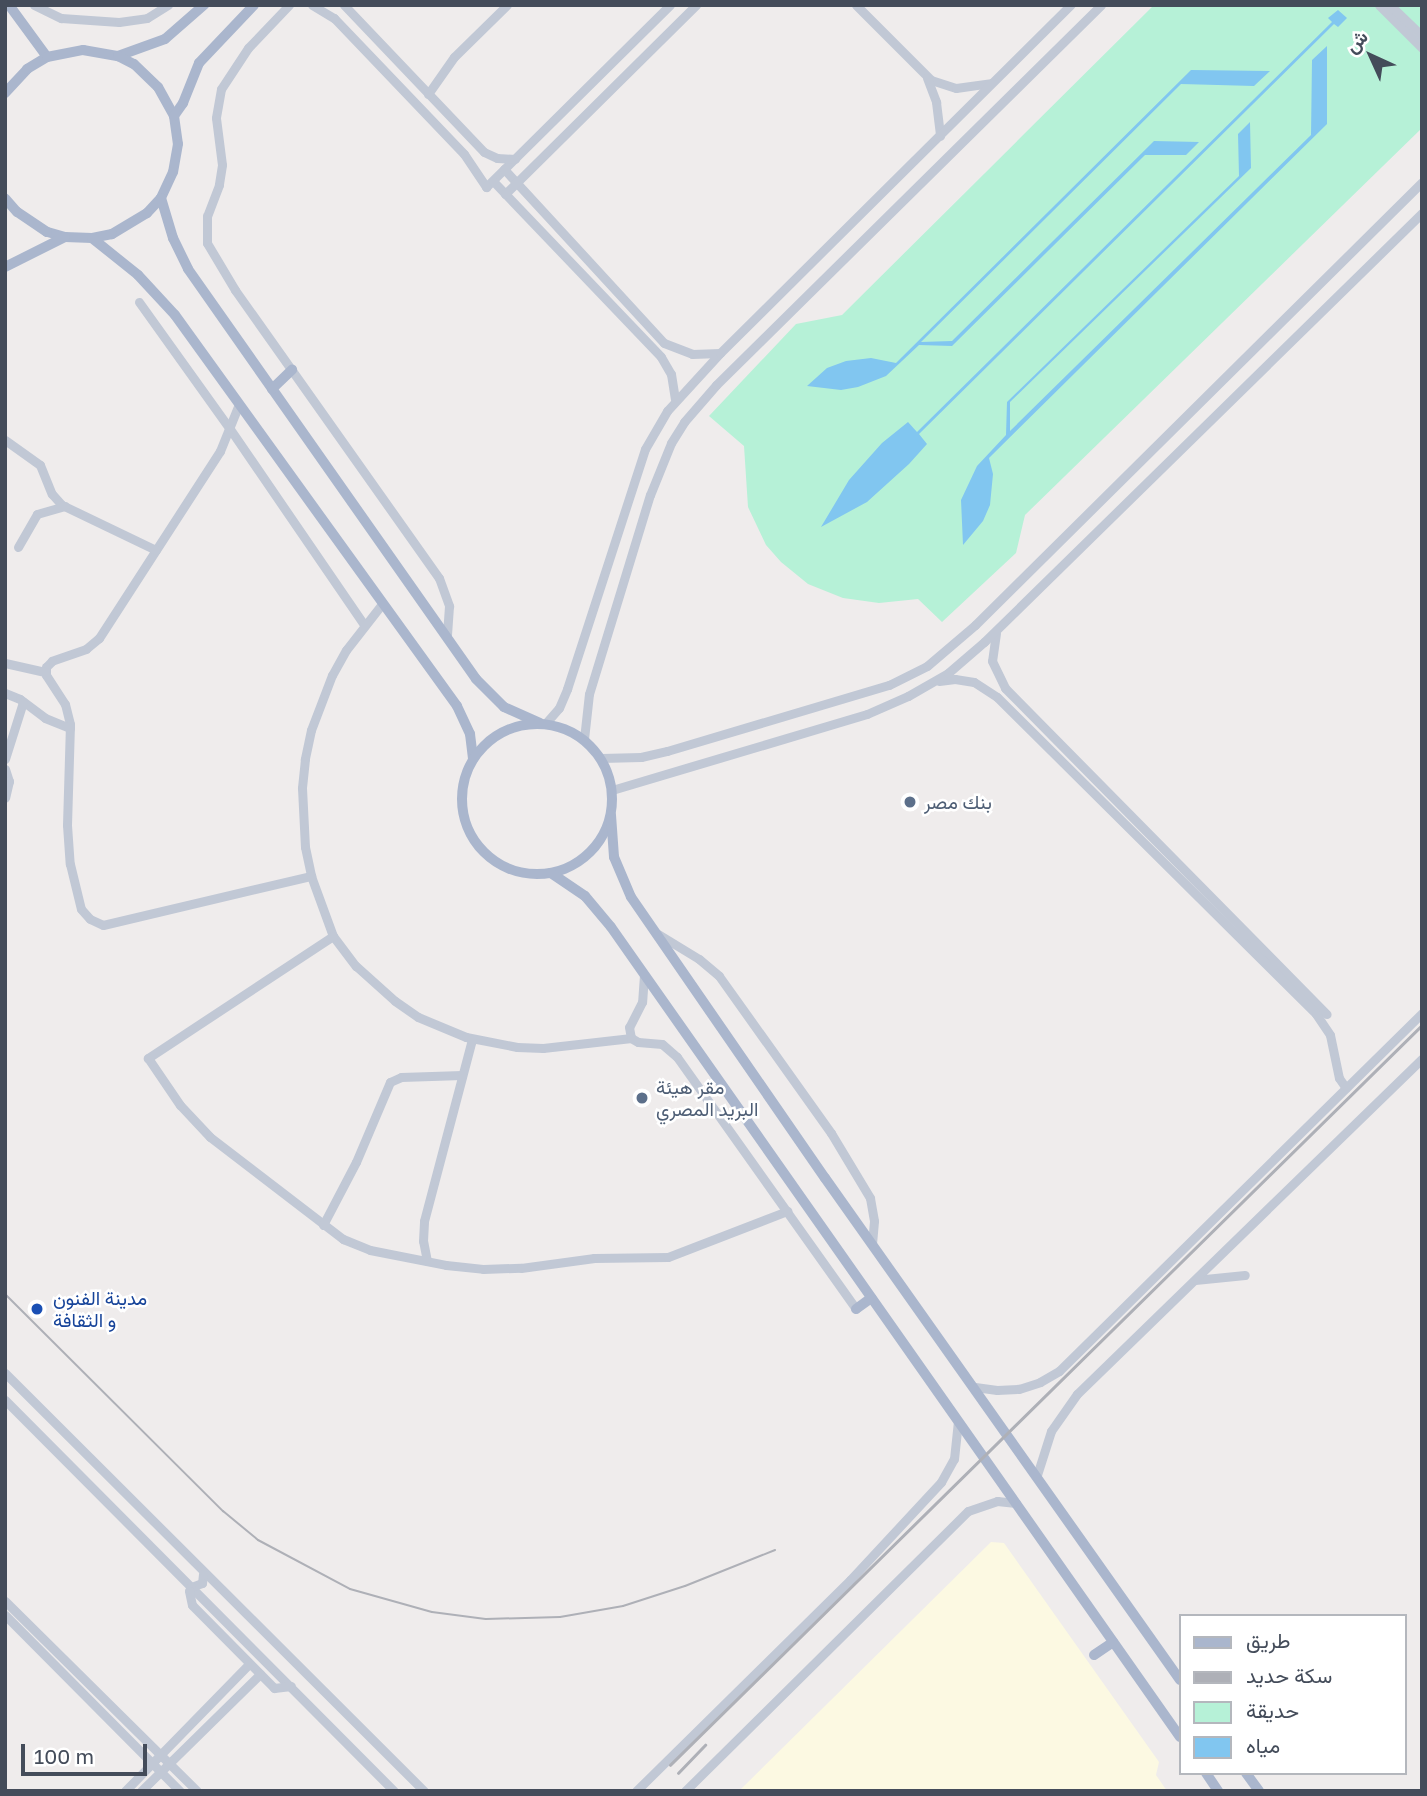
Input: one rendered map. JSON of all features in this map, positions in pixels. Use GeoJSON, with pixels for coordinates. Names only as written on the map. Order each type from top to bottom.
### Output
{"type":"FeatureCollection","features":[{"type":"Feature","properties":{"kind":"main road"},"geometry":{"type":"LineString","coordinates":[[9,5],[47,57]]}},
{"type":"Feature","properties":{"kind":"main road"},"geometry":{"type":"LineString","coordinates":[[118,56],[166,39],[204,5]]}},
{"type":"Feature","properties":{"kind":"main road"},"geometry":{"type":"LineString","coordinates":[[174,116],[183,103],[199,63],[254,5]]}},
{"type":"Feature","properties":{"kind":"main road"},"geometry":{"type":"LineString","coordinates":[[5,198],[31,223],[65,237],[92,238],[131,226],[161,198],[173,172],[176,153],[174,116],[158,87],[147,74],[118,56],[83,50],[47,57],[7,85]]}},
{"type":"Feature","properties":{"kind":"main road"},"geometry":{"type":"LineString","coordinates":[[161,198],[179,254],[447,638],[497,702],[516,715],[572,732],[584,739],[601,758],[612,790],[610,837],[621,876],[656,933],[1178,1677]]}},
{"type":"Feature","properties":{"kind":"main road"},"geometry":{"type":"LineString","coordinates":[[5,267],[65,237]]}},
{"type":"Feature","properties":{"kind":"main road"},"geometry":{"type":"LineString","coordinates":[[92,238],[158,294],[239,404],[457,706],[470,734],[473,759]]}},
{"type":"Feature","properties":{"kind":"main road"},"geometry":{"type":"LineString","coordinates":[[272,389],[292,370]]}},
{"type":"Feature","properties":{"kind":"main road"},"geometry":{"type":"LineString","coordinates":[[542,724],[520,725],[502,732],[486,744],[473,759],[464,779],[462,801],[466,822],[475,842],[490,858],[508,868],[529,874],[551,873],[572,866],[589,853],[603,835],[611,815]]}},
{"type":"Feature","properties":{"kind":"main road"},"geometry":{"type":"LineString","coordinates":[[551,873],[585,896],[599,911],[1178,1734]]}},
{"type":"Feature","properties":{"kind":"main road"},"geometry":{"type":"LineString","coordinates":[[856,1309],[872,1298]]}},
{"type":"Feature","properties":{"kind":"main road"},"geometry":{"type":"LineString","coordinates":[[1094,1655],[1113,1642]]}},
{"type":"Feature","properties":{"kind":"main road"},"geometry":{"type":"LineString","coordinates":[[1207,1775],[1218,1791]]}},
{"type":"Feature","properties":{"kind":"main road"},"geometry":{"type":"LineString","coordinates":[[1247,1775],[1259,1791]]}},
{"type":"Feature","properties":{"kind":"street"},"geometry":{"type":"LineString","coordinates":[[34,5],[61,18],[119,22],[147,18],[168,5]]}},
{"type":"Feature","properties":{"kind":"street"},"geometry":{"type":"LineString","coordinates":[[289,5],[248,48],[221,89],[216,118],[222,165],[205,229],[212,256],[439,578],[449,606],[447,638]]}},
{"type":"Feature","properties":{"kind":"street"},"geometry":{"type":"LineString","coordinates":[[312,5],[334,18],[464,154],[489,184],[505,194],[662,358],[671,374],[676,399]]}},
{"type":"Feature","properties":{"kind":"street"},"geometry":{"type":"LineString","coordinates":[[344,5],[484,152],[497,158],[515,159]]}},
{"type":"Feature","properties":{"kind":"street"},"geometry":{"type":"LineString","coordinates":[[428,94],[454,57],[507,5]]}},
{"type":"Feature","properties":{"kind":"street"},"geometry":{"type":"LineString","coordinates":[[489,184],[670,5]]}},
{"type":"Feature","properties":{"kind":"street"},"geometry":{"type":"LineString","coordinates":[[505,194],[696,5]]}},
{"type":"Feature","properties":{"kind":"street"},"geometry":{"type":"LineString","coordinates":[[856,5],[926,77],[936,102],[940,136]]}},
{"type":"Feature","properties":{"kind":"street"},"geometry":{"type":"LineString","coordinates":[[542,724],[559,708],[567,689],[645,449],[676,399],[1071,5]]}},
{"type":"Feature","properties":{"kind":"street"},"geometry":{"type":"LineString","coordinates":[[584,739],[589,694],[650,495],[671,443],[684,422],[716,385],[1101,5]]}},
{"type":"Feature","properties":{"kind":"street"},"geometry":{"type":"LineString","coordinates":[[1379,5],[1422,48]]}},
{"type":"Feature","properties":{"kind":"street"},"geometry":{"type":"LineString","coordinates":[[1390,5],[1422,36]]}},
{"type":"Feature","properties":{"kind":"street"},"geometry":{"type":"LineString","coordinates":[[926,77],[956,88],[993,83]]}},
{"type":"Feature","properties":{"kind":"street"},"geometry":{"type":"LineString","coordinates":[[504,169],[664,343],[692,354],[720,353]]}},
{"type":"Feature","properties":{"kind":"street"},"geometry":{"type":"LineString","coordinates":[[601,758],[641,757],[667,751],[890,685],[927,666],[975,625],[1422,181]]}},
{"type":"Feature","properties":{"kind":"street"},"geometry":{"type":"LineString","coordinates":[[612,790],[831,726],[888,706],[928,686],[966,658],[1422,213]]}},
{"type":"Feature","properties":{"kind":"street"},"geometry":{"type":"LineString","coordinates":[[139,302],[364,625]]}},
{"type":"Feature","properties":{"kind":"street"},"geometry":{"type":"LineString","coordinates":[[45,672],[49,662],[86,649],[99,638],[220,451],[239,404]]}},
{"type":"Feature","properties":{"kind":"street"},"geometry":{"type":"LineString","coordinates":[[5,440],[40,465],[54,497],[65,506],[156,550]]}},
{"type":"Feature","properties":{"kind":"street"},"geometry":{"type":"LineString","coordinates":[[18,547],[37,514],[65,506]]}},
{"type":"Feature","properties":{"kind":"street"},"geometry":{"type":"LineString","coordinates":[[382,604],[364,625],[332,676],[311,730],[305,759],[302,808],[310,876],[333,936],[356,966],[395,1001],[442,1028],[471,1039],[517,1047],[543,1048],[631,1038],[638,1042],[662,1044],[674,1053],[856,1309]]}},
{"type":"Feature","properties":{"kind":"street"},"geometry":{"type":"LineString","coordinates":[[1000,625],[991,654],[1000,682],[1157,842],[1168,861],[1316,1014],[1329,1035],[1339,1078],[1346,1088]]}},
{"type":"Feature","properties":{"kind":"street"},"geometry":{"type":"LineString","coordinates":[[5,663],[45,672],[65,704],[70,728],[68,844],[79,902],[90,919],[110,925],[310,876]]}},
{"type":"Feature","properties":{"kind":"street"},"geometry":{"type":"LineString","coordinates":[[928,686],[955,679],[974,682],[990,691],[1150,850],[1168,861],[1326,1014]]}},
{"type":"Feature","properties":{"kind":"street"},"geometry":{"type":"LineString","coordinates":[[5,693],[45,718],[70,728]]}},
{"type":"Feature","properties":{"kind":"street"},"geometry":{"type":"LineString","coordinates":[[6,756],[23,702]]}},
{"type":"Feature","properties":{"kind":"street"},"geometry":{"type":"LineString","coordinates":[[5,769],[9,781],[5,798]]}},
{"type":"Feature","properties":{"kind":"street"},"geometry":{"type":"LineString","coordinates":[[1150,850],[1157,842]]}},
{"type":"Feature","properties":{"kind":"street"},"geometry":{"type":"LineString","coordinates":[[656,933],[699,959],[719,976],[831,1133],[870,1198],[874,1221],[872,1244]]}},
{"type":"Feature","properties":{"kind":"street"},"geometry":{"type":"LineString","coordinates":[[333,936],[148,1058],[180,1104],[210,1137],[323,1225],[361,1247],[427,1261],[502,1269],[594,1258],[668,1257],[787,1211]]}},
{"type":"Feature","properties":{"kind":"street"},"geometry":{"type":"LineString","coordinates":[[631,1038],[629,1027],[642,1002],[644,975]]}},
{"type":"Feature","properties":{"kind":"street"},"geometry":{"type":"LineString","coordinates":[[975,1387],[1019,1389],[1040,1382],[1059,1371],[1422,1013]]}},
{"type":"Feature","properties":{"kind":"street"},"geometry":{"type":"LineString","coordinates":[[427,1261],[424,1221],[471,1039]]}},
{"type":"Feature","properties":{"kind":"street"},"geometry":{"type":"LineString","coordinates":[[1037,1475],[1046,1442],[1062,1412],[1422,1059]]}},
{"type":"Feature","properties":{"kind":"street"},"geometry":{"type":"LineString","coordinates":[[323,1225],[356,1162],[390,1083],[401,1077],[462,1076]]}},
{"type":"Feature","properties":{"kind":"street"},"geometry":{"type":"LineString","coordinates":[[1195,1280],[1245,1275]]}},
{"type":"Feature","properties":{"kind":"street"},"geometry":{"type":"LineString","coordinates":[[5,1374],[424,1791]]}},
{"type":"Feature","properties":{"kind":"street"},"geometry":{"type":"LineString","coordinates":[[5,1401],[394,1791]]}},
{"type":"Feature","properties":{"kind":"street"},"geometry":{"type":"LineString","coordinates":[[636,1791],[850,1580],[941,1482],[954,1459],[958,1420]]}},
{"type":"Feature","properties":{"kind":"street"},"geometry":{"type":"LineString","coordinates":[[685,1791],[968,1511],[997,1501],[1016,1503]]}},
{"type":"Feature","properties":{"kind":"street"},"geometry":{"type":"LineString","coordinates":[[191,1587],[202,1583],[203,1574]]}},
{"type":"Feature","properties":{"kind":"street"},"geometry":{"type":"LineString","coordinates":[[191,1587],[189,1596],[192,1605],[249,1664],[276,1689],[290,1686]]}},
{"type":"Feature","properties":{"kind":"street"},"geometry":{"type":"LineString","coordinates":[[5,1601],[197,1791]]}},
{"type":"Feature","properties":{"kind":"street"},"geometry":{"type":"LineString","coordinates":[[5,1615],[180,1791]]}},
{"type":"Feature","properties":{"kind":"street"},"geometry":{"type":"LineString","coordinates":[[125,1791],[249,1664]]}},
{"type":"Feature","properties":{"kind":"street"},"geometry":{"type":"LineString","coordinates":[[141,1791],[260,1674]]}},
{"type":"Feature","properties":{"kind":"street"},"geometry":{"type":"LineString","coordinates":[[323,1719],[332,1715],[335,1705]]}},
{"type":"Feature","properties":{"kind":"shaded area"},"geometry":{"type":"Polygon","coordinates":[[[991,1542],[1004,1543],[1159,1762],[1156,1775],[1167,1791],[739,1791],[991,1542]]]}},
{"type":"Feature","properties":{"kind":"green space"},"geometry":{"type":"Polygon","coordinates":[[[1154,5],[1422,5],[1422,128],[1025,515],[1016,553],[942,622],[918,599],[879,603],[843,598],[808,584],[781,562],[766,545],[748,507],[744,446],[709,416],[796,324],[842,315],[1154,5]]]}},
{"type":"Feature","properties":{"kind":"water"},"geometry":{"type":"Polygon","coordinates":[[[1338,10],[1347,18],[1338,27],[1334,24],[919,434],[927,444],[909,464],[867,502],[821,527],[849,480],[882,443],[908,422],[917,432],[1332,22],[1328,18],[1338,10]]]}},
{"type":"Feature","properties":{"kind":"water"},"geometry":{"type":"Polygon","coordinates":[[[1327,46],[1327,124],[989,458],[993,474],[990,505],[983,521],[963,545],[961,500],[977,466],[1006,435],[1007,402],[1239,176],[1238,134],[1250,122],[1251,168],[1010,402],[1010,431],[1311,135],[1312,60],[1327,46]]]}},
{"type":"Feature","properties":{"kind":"water"},"geometry":{"type":"Polygon","coordinates":[[[1191,70],[1270,71],[1254,86],[1181,84],[921,342],[952,341],[1154,141],[1199,142],[1186,155],[1145,155],[952,346],[919,345],[886,376],[858,387],[841,390],[807,386],[827,368],[846,361],[871,358],[896,363],[1191,70]]]}},
{"type":"Feature","properties":{"kind":"tram line"},"geometry":{"type":"LineString","coordinates":[[5,1294],[223,1511],[258,1540],[350,1589],[432,1612],[486,1619],[560,1617],[623,1606],[685,1586],[775,1550]]}},
{"type":"Feature","properties":{"kind":"railway"},"geometry":{"type":"LineString","coordinates":[[670,1765],[1422,1025]]}},
{"type":"Feature","properties":{"kind":"railway"},"geometry":{"type":"LineString","coordinates":[[678,1773],[705,1745]]}},
{"type":"Feature","properties":{"kind":"place","name":"بنك مصر"},"geometry":{"type":"Point","coordinates":[910,802]}},
{"type":"Feature","properties":{"kind":"place","name":"مقر هيئة البريد المصري"},"geometry":{"type":"Point","coordinates":[642,1098]}},
{"type":"Feature","properties":{"kind":"place","name":"مدينة الفنون و الثقافة"},"geometry":{"type":"Point","coordinates":[37,1309]}}]}
